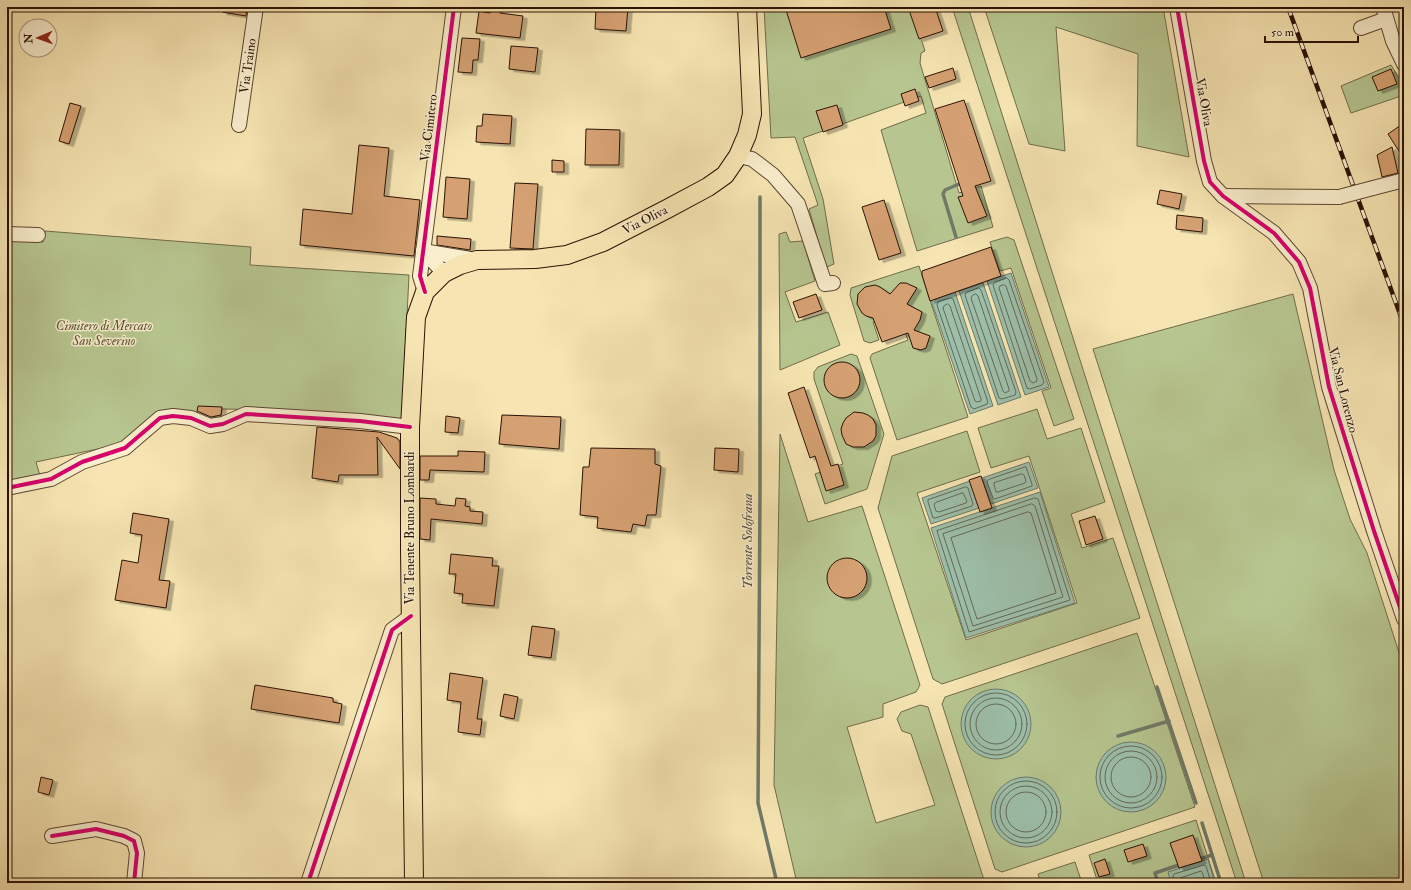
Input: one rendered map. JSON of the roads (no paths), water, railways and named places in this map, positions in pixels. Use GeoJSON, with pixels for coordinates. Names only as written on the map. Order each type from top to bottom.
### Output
{"type":"FeatureCollection","features":[{"type":"Feature","properties":{"kind":"main road","name":"Via Oliva"},"geometry":{"type":"LineString","coordinates":[[416,318],[425,292],[444,273],[460,265],[477,260],[535,259],[567,254],[603,242],[708,187],[724,175],[738,156],[747,135],[752,114],[747,7]]}},
{"type":"Feature","properties":{"kind":"main road","name":"Via Tenente Bruno Lombardi"},"geometry":{"type":"LineString","coordinates":[[414,883],[410,427],[416,318]]}},
{"type":"Feature","properties":{"kind":"street","name":"Via Traino"},"geometry":{"type":"LineString","coordinates":[[239,125],[256,7]]}},
{"type":"Feature","properties":{"kind":"street","name":"Via Cimitero"},"geometry":{"type":"LineString","coordinates":[[425,292],[420,276],[454,7]]}},
{"type":"Feature","properties":{"kind":"street","name":"Via Oliva"},"geometry":{"type":"LineString","coordinates":[[1177,7],[1204,161],[1210,182],[1223,196]]}},
{"type":"Feature","properties":{"kind":"street"},"geometry":{"type":"LineString","coordinates":[[1361,28],[1384,13],[1393,41],[1404,64]]}},
{"type":"Feature","properties":{"kind":"street"},"geometry":{"type":"LineString","coordinates":[[738,156],[752,159],[774,175],[798,204],[825,284],[833,283]]}},
{"type":"Feature","properties":{"kind":"street"},"geometry":{"type":"LineString","coordinates":[[1223,196],[1339,197],[1404,180]]}},
{"type":"Feature","properties":{"kind":"street","name":"Via San Lorenzo"},"geometry":{"type":"LineString","coordinates":[[1223,196],[1274,233],[1298,262],[1310,288],[1329,387],[1374,531],[1404,618]]}},
{"type":"Feature","properties":{"kind":"street"},"geometry":{"type":"LineString","coordinates":[[7,234],[38,235]]}},
{"type":"Feature","properties":{"kind":"street"},"geometry":{"type":"LineString","coordinates":[[424,251],[477,260]]}},
{"type":"Feature","properties":{"kind":"street"},"geometry":{"type":"LineString","coordinates":[[424,251],[444,273]]}},
{"type":"Feature","properties":{"kind":"street"},"geometry":{"type":"LineString","coordinates":[[7,488],[51,479],[82,462],[126,448],[160,418],[173,416],[191,418],[210,426],[223,424],[246,414],[360,421],[410,427]]}},
{"type":"Feature","properties":{"kind":"street"},"geometry":{"type":"LineString","coordinates":[[308,883],[392,630],[411,616]]}},
{"type":"Feature","properties":{"kind":"street"},"geometry":{"type":"LineString","coordinates":[[52,836],[96,829],[124,836],[134,841],[137,853],[134,883]]}},
{"type":"Feature","properties":{"kind":"water"},"geometry":{"type":"Polygon","coordinates":[[[1011,273],[1049,387],[1025,395],[987,281],[1011,273]]]}},
{"type":"Feature","properties":{"kind":"water"},"geometry":{"type":"Polygon","coordinates":[[[983,283],[1021,397],[998,405],[959,291],[983,283]]]}},
{"type":"Feature","properties":{"kind":"water"},"geometry":{"type":"Polygon","coordinates":[[[955,292],[993,406],[970,414],[931,300],[955,292]]]}},
{"type":"Feature","properties":{"kind":"water"},"geometry":{"type":"Polygon","coordinates":[[[1029,462],[1038,488],[991,504],[982,478],[1029,462]]]}},
{"type":"Feature","properties":{"kind":"water"},"geometry":{"type":"Polygon","coordinates":[[[970,481],[979,508],[931,524],[922,498],[970,481]]]}},
{"type":"Feature","properties":{"kind":"water"},"geometry":{"type":"Polygon","coordinates":[[[1040,492],[1075,603],[966,638],[931,528],[1040,492]]]}},
{"type":"Feature","properties":{"kind":"water"},"geometry":{"type":"Polygon","coordinates":[[[996,689],[1009,692],[1021,699],[1028,711],[1031,724],[1028,737],[1021,749],[1009,756],[996,759],[983,756],[971,749],[964,737],[961,724],[964,711],[971,699],[983,692],[996,689]]]}},
{"type":"Feature","properties":{"kind":"water"},"geometry":{"type":"Polygon","coordinates":[[[1131,742],[1144,745],[1156,752],[1163,764],[1166,777],[1163,790],[1156,802],[1144,809],[1131,812],[1118,809],[1106,802],[1099,790],[1096,777],[1099,764],[1106,752],[1118,745],[1131,742]]]}},
{"type":"Feature","properties":{"kind":"water"},"geometry":{"type":"Polygon","coordinates":[[[1026,777],[1039,780],[1051,787],[1058,799],[1061,812],[1058,825],[1051,837],[1039,844],[1026,847],[1013,844],[1001,837],[994,825],[991,812],[994,799],[1001,787],[1013,780],[1026,777]]]}},
{"type":"Feature","properties":{"kind":"water"},"geometry":{"type":"Polygon","coordinates":[[[1208,859],[1215,883],[1171,883],[1168,872],[1208,859]]]}},
{"type":"Feature","properties":{"kind":"waterway"},"geometry":{"type":"LineString","coordinates":[[956,237],[943,194],[945,190],[959,184]]}},
{"type":"Feature","properties":{"kind":"waterway","name":"Torrente Solofrana"},"geometry":{"type":"LineString","coordinates":[[760,197],[758,803],[777,883]]}},
{"type":"Feature","properties":{"kind":"waterway"},"geometry":{"type":"LineString","coordinates":[[1157,687],[1196,803]]}},
{"type":"Feature","properties":{"kind":"waterway"},"geometry":{"type":"LineString","coordinates":[[1118,736],[1169,721]]}},
{"type":"Feature","properties":{"kind":"waterway"},"geometry":{"type":"LineString","coordinates":[[1202,823],[1221,883]]}},
{"type":"Feature","properties":{"kind":"waterway"},"geometry":{"type":"LineString","coordinates":[[1197,860],[1212,855]]}},
{"type":"Feature","properties":{"kind":"waterway"},"geometry":{"type":"LineString","coordinates":[[1158,883],[1155,873],[1182,864]]}},
{"type":"Feature","properties":{"kind":"railway"},"geometry":{"type":"LineString","coordinates":[[1288,7],[1404,325]]}},
{"type":"Feature","properties":{"kind":"park label","name":"Cimitero di Mercato San Severino"},"geometry":{"type":"Point","coordinates":[104,334]}}]}
